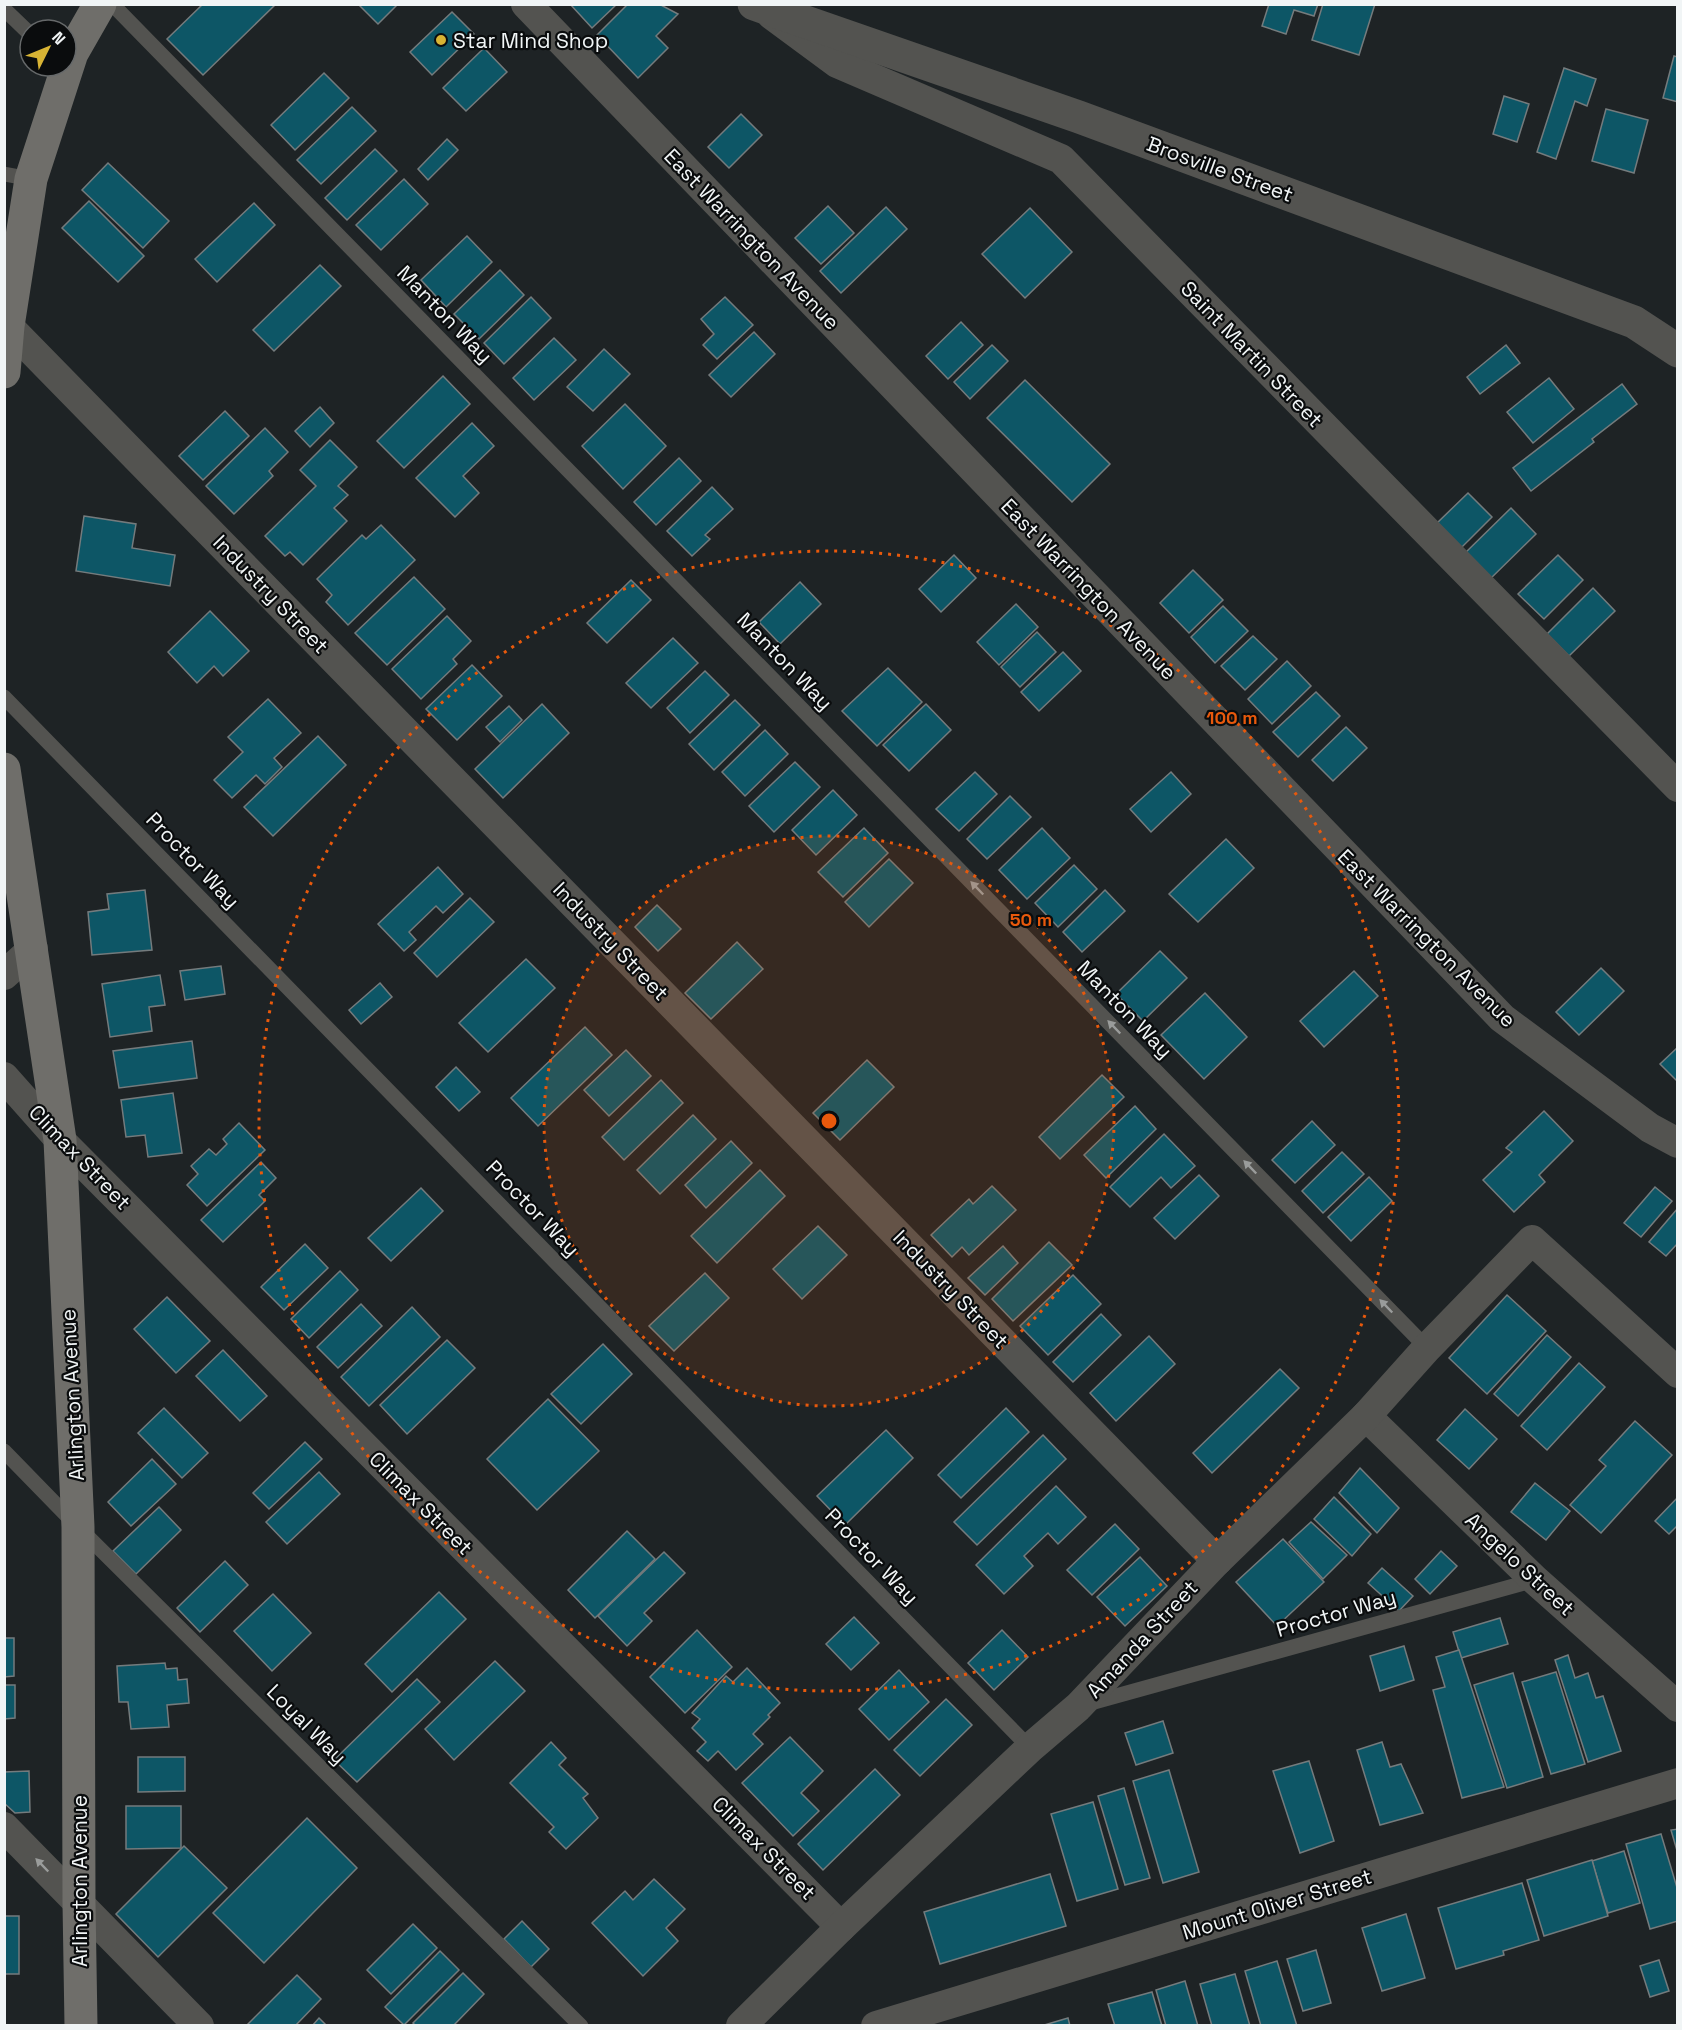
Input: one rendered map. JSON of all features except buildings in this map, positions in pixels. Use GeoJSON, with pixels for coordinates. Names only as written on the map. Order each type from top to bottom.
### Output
{"type":"FeatureCollection","features":[{"type":"Feature","properties":{"kind":"main road"},"geometry":{"type":"LineString","coordinates":[[78,38],[100,4]]}},
{"type":"Feature","properties":{"kind":"main road"},"geometry":{"type":"LineString","coordinates":[[4,372],[18,177],[58,78]]}},
{"type":"Feature","properties":{"kind":"main road","name":"Arlington Avenue"},"geometry":{"type":"LineString","coordinates":[[4,769],[33,949],[60,1140],[78,1527],[81,2025]]}},
{"type":"Feature","properties":{"kind":"street","name":"East Warrington Avenue"},"geometry":{"type":"LineString","coordinates":[[526,4],[1502,1018],[1650,1128],[1677,1143]]}},
{"type":"Feature","properties":{"kind":"street","name":"Brosville Street"},"geometry":{"type":"LineString","coordinates":[[759,7],[1079,117],[1634,322],[1677,351]]}},
{"type":"Feature","properties":{"kind":"street","name":"Saint Martin Street"},"geometry":{"type":"LineString","coordinates":[[759,7],[837,63],[1061,159],[1677,787]]}},
{"type":"Feature","properties":{"kind":"street","name":"Industry Street"},"geometry":{"type":"LineString","coordinates":[[6,324],[1217,1561]]}},
{"type":"Feature","properties":{"kind":"street"},"geometry":{"type":"LineString","coordinates":[[4,975],[33,949]]}},
{"type":"Feature","properties":{"kind":"street","name":"Climax Street"},"geometry":{"type":"LineString","coordinates":[[4,1077],[60,1140],[841,1927]]}},
{"type":"Feature","properties":{"kind":"street","name":"Amanda Street"},"geometry":{"type":"LineString","coordinates":[[741,2025],[1030,1748],[1078,1707],[1217,1561],[1366,1416],[1427,1348],[1532,1240],[1677,1373]]}},
{"type":"Feature","properties":{"kind":"street","name":"Angelo Street"},"geometry":{"type":"LineString","coordinates":[[1366,1416],[1535,1580],[1677,1707]]}},
{"type":"Feature","properties":{"kind":"street","name":"Mount Oliver Street"},"geometry":{"type":"LineString","coordinates":[[876,2025],[1677,1783]]}},
{"type":"Feature","properties":{"kind":"street"},"geometry":{"type":"LineString","coordinates":[[4,1827],[199,2025]]}},
{"type":"Feature","properties":{"kind":"lane","name":"Manton Way"},"geometry":{"type":"LineString","coordinates":[[112,4],[1427,1348]]}},
{"type":"Feature","properties":{"kind":"lane"},"geometry":{"type":"LineString","coordinates":[[4,9],[18,22]]}},
{"type":"Feature","properties":{"kind":"lane","name":"Proctor Way"},"geometry":{"type":"LineString","coordinates":[[4,697],[1030,1748]]}},
{"type":"Feature","properties":{"kind":"lane","name":"Loyal Way"},"geometry":{"type":"LineString","coordinates":[[4,1451],[581,2025]]}},
{"type":"Feature","properties":{"kind":"lane","name":"Proctor Way"},"geometry":{"type":"LineString","coordinates":[[1078,1707],[1535,1580]]}},
{"type":"Feature","properties":{"kind":"place","name":"Star Mind Shop"},"geometry":{"type":"Point","coordinates":[441,40]}}]}
